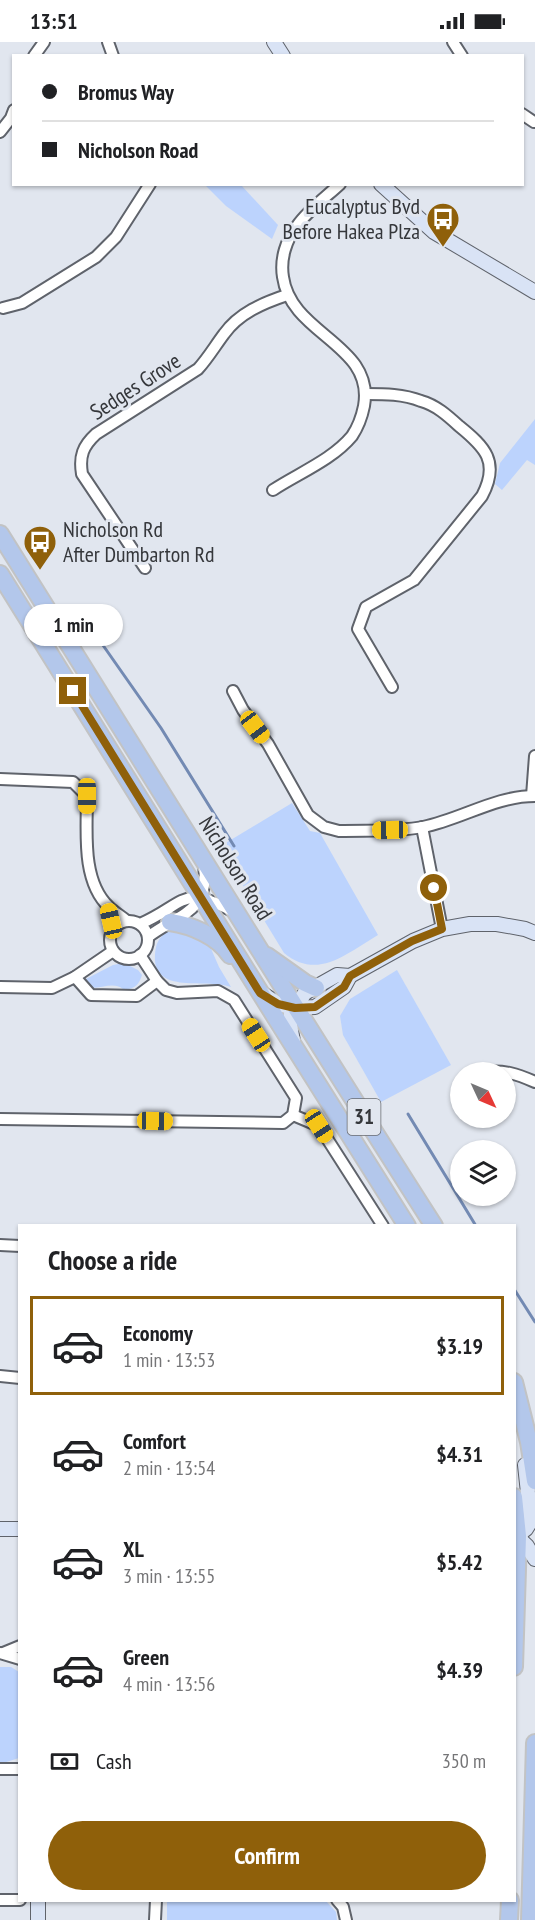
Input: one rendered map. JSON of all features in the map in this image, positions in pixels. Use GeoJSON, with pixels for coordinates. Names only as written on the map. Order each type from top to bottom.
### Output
{"type":"FeatureCollection","features":[{"type":"Feature","properties":{"kind":"main road","name":"Nicholson Road"},"geometry":{"type":"LineString","coordinates":[[0,534],[295,1008],[433,1224]]}},
{"type":"Feature","properties":{"kind":"main road","name":"Nicholson Road"},"geometry":{"type":"LineString","coordinates":[[0,574],[406,1224]]}},
{"type":"Feature","properties":{"kind":"main road"},"geometry":{"type":"LineString","coordinates":[[170,922],[191,927],[207,935],[226,950],[238,971],[258,989]]}},
{"type":"Feature","properties":{"kind":"main road"},"geometry":{"type":"LineString","coordinates":[[261,952],[305,983],[316,988]]}},
{"type":"Feature","properties":{"kind":"main road"},"geometry":{"type":"LineString","coordinates":[[516,1390],[535,1482]]}},
{"type":"Feature","properties":{"kind":"main road"},"geometry":{"type":"LineString","coordinates":[[530,1920],[535,1743]]}},
{"type":"Feature","properties":{"kind":"main road"},"geometry":{"type":"LineString","coordinates":[[509,1920],[510,1902]]}},
{"type":"Feature","properties":{"kind":"street"},"geometry":{"type":"LineString","coordinates":[[0,132],[12,115]]}},
{"type":"Feature","properties":{"kind":"street"},"geometry":{"type":"LineString","coordinates":[[3,308],[22,303],[96,257],[117,237],[149,186]]}},
{"type":"Feature","properties":{"kind":"street"},"geometry":{"type":"LineString","coordinates":[[273,490],[336,452],[353,434],[362,416],[366,394],[357,367],[340,347],[306,321],[295,309],[287,295],[282,268],[284,252],[297,225],[338,186]]}},
{"type":"Feature","properties":{"kind":"street"},"geometry":{"type":"LineString","coordinates":[[383,186],[434,232],[535,292]]}},
{"type":"Feature","properties":{"kind":"street"},"geometry":{"type":"LineString","coordinates":[[516,279],[535,283]]}},
{"type":"Feature","properties":{"kind":"street","name":"Sedges Grove"},"geometry":{"type":"LineString","coordinates":[[145,568],[82,474],[81,454],[86,443],[96,434],[198,369],[210,356],[224,334],[237,321],[257,307],[287,295]]}},
{"type":"Feature","properties":{"kind":"street"},"geometry":{"type":"LineString","coordinates":[[366,394],[399,394],[423,401],[442,411],[478,442],[488,455],[491,469],[489,483],[482,496],[414,580],[366,607],[358,629],[392,687]]}},
{"type":"Feature","properties":{"kind":"street"},"geometry":{"type":"LineString","coordinates":[[233,691],[243,710],[268,744],[308,815],[324,827],[339,831],[422,827],[501,800],[534,796],[535,756]]}},
{"type":"Feature","properties":{"kind":"street"},"geometry":{"type":"LineString","coordinates":[[0,779],[73,782],[87,796],[87,864],[100,895],[108,907],[127,921]]}},
{"type":"Feature","properties":{"kind":"street"},"geometry":{"type":"LineString","coordinates":[[422,827],[442,929]]}},
{"type":"Feature","properties":{"kind":"street"},"geometry":{"type":"LineString","coordinates":[[148,937],[191,910],[201,897],[205,874],[203,858]]}},
{"type":"Feature","properties":{"kind":"street"},"geometry":{"type":"LineString","coordinates":[[113,929],[121,922],[140,924],[152,919],[183,898],[201,897],[238,915]]}},
{"type":"Feature","properties":{"kind":"street"},"geometry":{"type":"LineString","coordinates":[[108,907],[113,929],[110,942],[113,951],[124,958],[131,959],[140,955],[147,944],[146,931],[140,924]]}},
{"type":"Feature","properties":{"kind":"street"},"geometry":{"type":"LineString","coordinates":[[258,989],[278,1004],[295,1008],[315,1007],[344,987],[350,976],[412,941],[442,929],[470,924],[497,924],[535,933]]}},
{"type":"Feature","properties":{"kind":"street"},"geometry":{"type":"LineString","coordinates":[[0,987],[52,988],[75,977],[113,951]]}},
{"type":"Feature","properties":{"kind":"street"},"geometry":{"type":"LineString","coordinates":[[0,1119],[283,1123],[293,1115],[296,1098],[234,1000],[218,991],[177,993],[166,990],[157,981],[140,955]]}},
{"type":"Feature","properties":{"kind":"street"},"geometry":{"type":"LineString","coordinates":[[294,1047],[290,1026],[291,1012],[305,993],[337,975],[350,976]]}},
{"type":"Feature","properties":{"kind":"street"},"geometry":{"type":"LineString","coordinates":[[75,977],[91,995],[137,996],[157,981]]}},
{"type":"Feature","properties":{"kind":"street"},"geometry":{"type":"LineString","coordinates":[[516,1074],[535,1082]]}},
{"type":"Feature","properties":{"kind":"street"},"geometry":{"type":"LineString","coordinates":[[293,1115],[319,1126],[382,1224]]}},
{"type":"Feature","properties":{"kind":"street"},"geometry":{"type":"LineString","coordinates":[[0,1245],[18,1246]]}},
{"type":"Feature","properties":{"kind":"street"},"geometry":{"type":"LineString","coordinates":[[0,1376],[18,1378]]}},
{"type":"Feature","properties":{"kind":"street"},"geometry":{"type":"LineString","coordinates":[[522,1413],[520,1437],[531,1521],[526,1529],[516,1536],[535,1559]]}},
{"type":"Feature","properties":{"kind":"street"},"geometry":{"type":"LineString","coordinates":[[0,1529],[18,1529]]}},
{"type":"Feature","properties":{"kind":"street"},"geometry":{"type":"LineString","coordinates":[[2,1653],[18,1647]]}},
{"type":"Feature","properties":{"kind":"street"},"geometry":{"type":"LineString","coordinates":[[2,1653],[18,1658]]}},
{"type":"Feature","properties":{"kind":"street"},"geometry":{"type":"LineString","coordinates":[[0,1768],[18,1769]]}},
{"type":"Feature","properties":{"kind":"street"},"geometry":{"type":"LineString","coordinates":[[0,1900],[18,1900]]}},
{"type":"Feature","properties":{"kind":"street"},"geometry":{"type":"LineString","coordinates":[[38,1902],[38,1920]]}},
{"type":"Feature","properties":{"kind":"street"},"geometry":{"type":"LineString","coordinates":[[156,1902],[156,1920]]}},
{"type":"Feature","properties":{"kind":"street"},"geometry":{"type":"LineString","coordinates":[[339,1902],[343,1907],[346,1920]]}},
{"type":"Feature","properties":{"kind":"shaded area"},"geometry":{"type":"Polygon","coordinates":[[[206,186],[242,186],[278,225],[272,239],[226,206],[206,186]]]}},
{"type":"Feature","properties":{"kind":"shaded area"},"geometry":{"type":"Polygon","coordinates":[[[535,419],[535,465],[527,460],[502,490],[495,484],[500,463],[535,419]]]}},
{"type":"Feature","properties":{"kind":"shaded area"},"geometry":{"type":"Polygon","coordinates":[[[292,803],[310,831],[320,833],[378,935],[344,956],[321,964],[309,965],[284,953],[228,861],[221,858],[214,850],[292,803]]]}},
{"type":"Feature","properties":{"kind":"shaded area"},"geometry":{"type":"Polygon","coordinates":[[[171,930],[186,930],[209,944],[231,987],[180,982],[168,979],[160,973],[155,963],[156,947],[161,937],[171,930]]]}},
{"type":"Feature","properties":{"kind":"shaded area"},"geometry":{"type":"Polygon","coordinates":[[[124,963],[138,970],[142,975],[138,984],[133,988],[123,989],[112,986],[92,988],[84,980],[113,965],[124,963]]]}},
{"type":"Feature","properties":{"kind":"shaded area"},"geometry":{"type":"Polygon","coordinates":[[[397,970],[450,1066],[381,1102],[343,1035],[340,1016],[350,999],[397,970]]]}},
{"type":"Feature","properties":{"kind":"shaded area"},"geometry":{"type":"Polygon","coordinates":[[[0,1667],[11,1667],[18,1671],[18,1758],[0,1764],[0,1667]]]}},
{"type":"Feature","properties":{"kind":"shaded area"},"geometry":{"type":"Polygon","coordinates":[[[167,1902],[327,1902],[336,1912],[337,1920],[167,1920],[167,1902]]]}},
{"type":"Feature","properties":{"kind":"waterway"},"geometry":{"type":"LineString","coordinates":[[86,621],[161,728],[234,846]]}},
{"type":"Feature","properties":{"kind":"waterway"},"geometry":{"type":"LineString","coordinates":[[408,1114],[475,1224]]}},
{"type":"Feature","properties":{"kind":"waterway"},"geometry":{"type":"LineString","coordinates":[[516,1292],[535,1322]]}},
{"type":"Feature","properties":{"kind":"place","name":"Eucalyptus Bvd Before Hakea Plza"},"geometry":{"type":"Point","coordinates":[443,248]}},
{"type":"Feature","properties":{"kind":"place","name":"Nicholson Rd After Dumbarton Rd"},"geometry":{"type":"Point","coordinates":[40,571]}},
{"type":"Feature","properties":{"kind":"route"},"geometry":{"type":"LineString","coordinates":[[73,691],[260,993],[278,1004],[295,1008],[315,1007],[344,987],[350,976],[412,941],[442,929],[434,888]]}}]}
